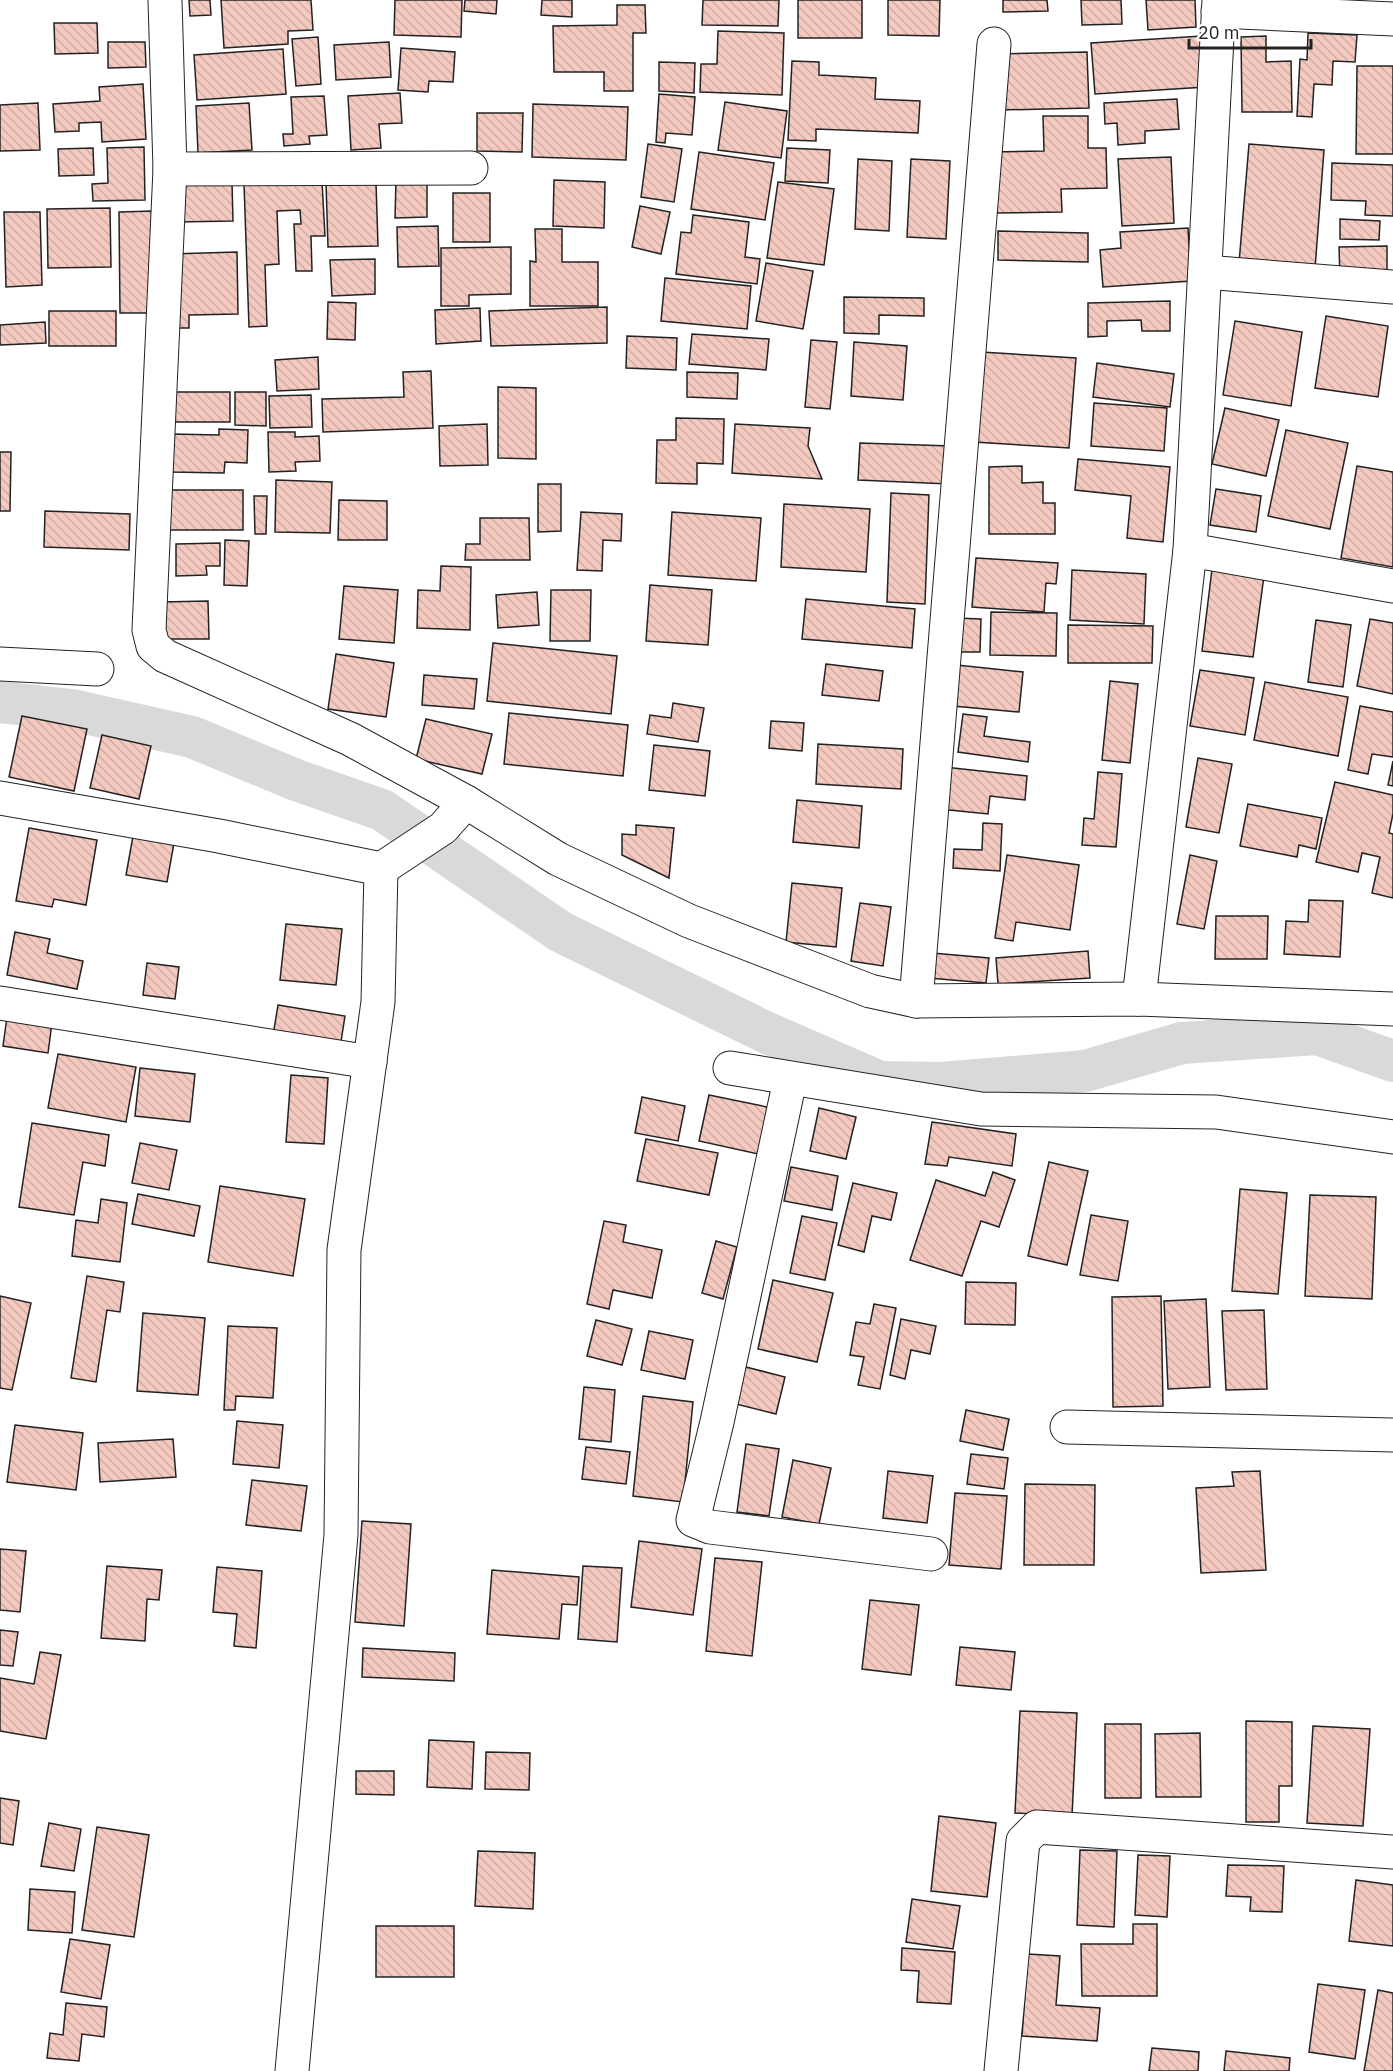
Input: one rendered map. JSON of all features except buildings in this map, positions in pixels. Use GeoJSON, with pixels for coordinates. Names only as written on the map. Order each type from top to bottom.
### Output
{"type":"FeatureCollection","features":[{"type":"Feature","properties":{"kind":"street"},"geometry":{"type":"LineString","coordinates":[[165,0],[170,169],[149,630],[153,646],[165,656],[350,739],[466,802],[558,859],[689,921],[870,991],[916,1001],[1139,999],[1393,1010]]}},
{"type":"Feature","properties":{"kind":"street"},"geometry":{"type":"LineString","coordinates":[[1139,999],[1190,550],[1219,6],[1393,19]]}},
{"type":"Feature","properties":{"kind":"street"},"geometry":{"type":"LineString","coordinates":[[916,1001],[994,44]]}},
{"type":"Feature","properties":{"kind":"street"},"geometry":{"type":"LineString","coordinates":[[170,169],[471,168]]}},
{"type":"Feature","properties":{"kind":"street"},"geometry":{"type":"LineString","coordinates":[[1205,272],[1393,287]]}},
{"type":"Feature","properties":{"kind":"street"},"geometry":{"type":"LineString","coordinates":[[1190,550],[1393,586]]}},
{"type":"Feature","properties":{"kind":"street"},"geometry":{"type":"LineString","coordinates":[[0,664],[97,669]]}},
{"type":"Feature","properties":{"kind":"street"},"geometry":{"type":"LineString","coordinates":[[0,798],[219,836],[392,862],[443,828],[466,802]]}},
{"type":"Feature","properties":{"kind":"street"},"geometry":{"type":"LineString","coordinates":[[292,2071],[341,1535],[344,1250],[378,1002],[392,862]]}},
{"type":"Feature","properties":{"kind":"street"},"geometry":{"type":"LineString","coordinates":[[0,1003],[370,1062]]}},
{"type":"Feature","properties":{"kind":"street"},"geometry":{"type":"LineString","coordinates":[[730,1068],[790,1080],[981,1109],[1216,1113],[1393,1137]]}},
{"type":"Feature","properties":{"kind":"street"},"geometry":{"type":"LineString","coordinates":[[790,1080],[717,1422],[693,1520],[710,1527],[931,1554]]}},
{"type":"Feature","properties":{"kind":"street"},"geometry":{"type":"LineString","coordinates":[[1067,1427],[1393,1435]]}},
{"type":"Feature","properties":{"kind":"street"},"geometry":{"type":"LineString","coordinates":[[1001,2071],[1023,1841],[1037,1827],[1393,1852]]}},
{"type":"Feature","properties":{"kind":"waterway"},"geometry":{"type":"LineString","coordinates":[[0,702],[72,710],[192,737],[296,780],[382,810],[561,932],[765,1032],[880,1082],[941,1083],[1085,1071],[1182,1043],[1317,1034],[1393,1061]]}}]}
